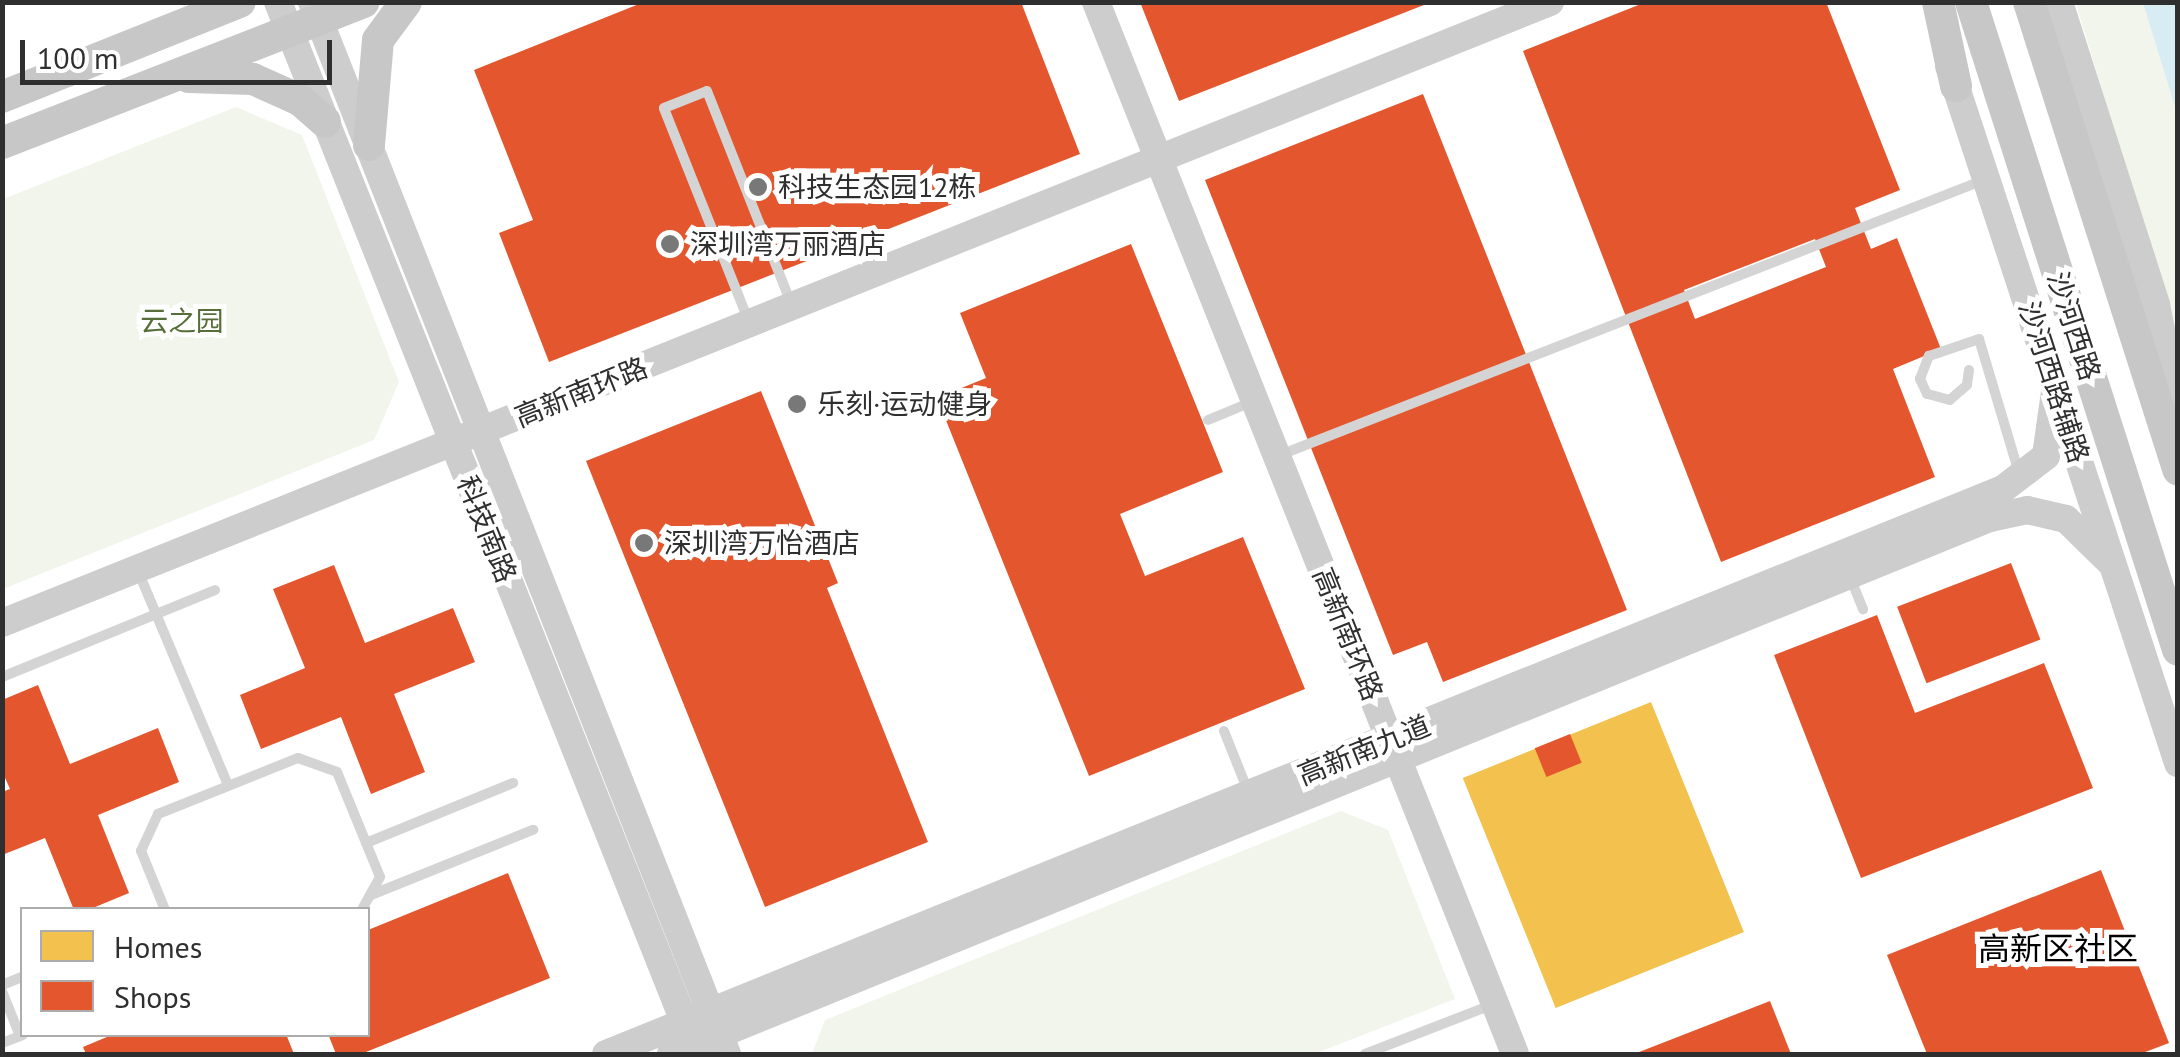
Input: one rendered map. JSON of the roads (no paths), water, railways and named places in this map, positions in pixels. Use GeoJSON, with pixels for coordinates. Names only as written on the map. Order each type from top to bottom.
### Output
{"type":"FeatureCollection","features":[{"type":"Feature","properties":{"kind":"main road"},"geometry":{"type":"LineString","coordinates":[[153,38],[192,2]]}},
{"type":"Feature","properties":{"kind":"main road"},"geometry":{"type":"LineString","coordinates":[[2,97],[240,2]]}},
{"type":"Feature","properties":{"kind":"main road"},"geometry":{"type":"LineString","coordinates":[[2,143],[170,78],[299,14],[363,2]]}},
{"type":"Feature","properties":{"kind":"main road"},"geometry":{"type":"LineString","coordinates":[[368,146],[378,40],[406,2]]}},
{"type":"Feature","properties":{"kind":"main road"},"geometry":{"type":"LineString","coordinates":[[1938,2],[1956,86]]}},
{"type":"Feature","properties":{"kind":"main road","name":"沙河西路"},"geometry":{"type":"LineString","coordinates":[[1971,2],[2178,650]]}},
{"type":"Feature","properties":{"kind":"main road","name":"沙河西路"},"geometry":{"type":"LineString","coordinates":[[2029,2],[2178,470]]}},
{"type":"Feature","properties":{"kind":"main road"},"geometry":{"type":"LineString","coordinates":[[170,78],[253,80],[300,100],[325,122]]}},
{"type":"Feature","properties":{"kind":"street","name":"高新南环路"},"geometry":{"type":"LineString","coordinates":[[1096,2],[1515,1054]]}},
{"type":"Feature","properties":{"kind":"street"},"geometry":{"type":"LineString","coordinates":[[1159,159],[1550,2]]}},
{"type":"Feature","properties":{"kind":"street","name":"沙河西路辅路"},"geometry":{"type":"LineString","coordinates":[[1929,2],[2178,763]]}},
{"type":"Feature","properties":{"kind":"street"},"geometry":{"type":"LineString","coordinates":[[2059,2],[2156,305],[2178,412]]}},
{"type":"Feature","properties":{"kind":"street","name":"科技南路"},"geometry":{"type":"LineString","coordinates":[[299,14],[325,122],[453,444],[700,1040]]}},
{"type":"Feature","properties":{"kind":"street","name":"科技南路"},"geometry":{"type":"LineString","coordinates":[[299,14],[368,146],[482,432],[700,1040]]}},
{"type":"Feature","properties":{"kind":"street","name":"高新南环路"},"geometry":{"type":"LineString","coordinates":[[2,623],[1159,159]]}},
{"type":"Feature","properties":{"kind":"street","name":"高新南九道"},"geometry":{"type":"LineString","coordinates":[[606,1054],[700,1040],[1395,751],[2021,478],[2052,442],[2056,386]]}},
{"type":"Feature","properties":{"kind":"street","name":"高新南九道"},"geometry":{"type":"LineString","coordinates":[[700,1040],[1250,796],[1395,751],[1990,518],[2027,510],[2066,519],[2112,564]]}},
{"type":"Feature","properties":{"kind":"lane"},"geometry":{"type":"LineString","coordinates":[[750,324],[664,108],[707,91],[793,307]]}},
{"type":"Feature","properties":{"kind":"lane"},"geometry":{"type":"LineString","coordinates":[[1277,456],[1986,179]]}},
{"type":"Feature","properties":{"kind":"lane"},"geometry":{"type":"LineString","coordinates":[[1969,370],[1963,392],[1950,400],[1927,394],[1920,379],[1929,356],[1979,339],[2021,478]]}},
{"type":"Feature","properties":{"kind":"lane"},"geometry":{"type":"LineString","coordinates":[[1208,420],[1255,401]]}},
{"type":"Feature","properties":{"kind":"lane"},"geometry":{"type":"LineString","coordinates":[[138,570],[228,784]]}},
{"type":"Feature","properties":{"kind":"lane"},"geometry":{"type":"LineString","coordinates":[[1849,576],[1863,609]]}},
{"type":"Feature","properties":{"kind":"lane"},"geometry":{"type":"LineString","coordinates":[[2,677],[215,590]]}},
{"type":"Feature","properties":{"kind":"lane"},"geometry":{"type":"LineString","coordinates":[[1224,730],[1250,796]]}},
{"type":"Feature","properties":{"kind":"lane"},"geometry":{"type":"LineString","coordinates":[[164,907],[141,852],[158,814],[298,758],[337,772],[380,877],[364,907]]}},
{"type":"Feature","properties":{"kind":"lane"},"geometry":{"type":"LineString","coordinates":[[366,843],[513,784]]}},
{"type":"Feature","properties":{"kind":"lane"},"geometry":{"type":"LineString","coordinates":[[370,895],[533,830]]}},
{"type":"Feature","properties":{"kind":"lane"},"geometry":{"type":"LineString","coordinates":[[2,988],[20,1030]]}},
{"type":"Feature","properties":{"kind":"lane"},"geometry":{"type":"LineString","coordinates":[[1366,1054],[1495,1004]]}},
{"type":"Feature","properties":{"kind":"place","name":"科技生态园12栋"},"geometry":{"type":"Point","coordinates":[758,187]}},
{"type":"Feature","properties":{"kind":"place","name":"深圳湾万丽酒店"},"geometry":{"type":"Point","coordinates":[670,244]}},
{"type":"Feature","properties":{"kind":"place","name":"乐刻·运动健身"},"geometry":{"type":"Point","coordinates":[797,404]}},
{"type":"Feature","properties":{"kind":"place","name":"深圳湾万怡酒店"},"geometry":{"type":"Point","coordinates":[644,543]}},
{"type":"Feature","properties":{"kind":"district","name":"高新区社区"},"geometry":{"type":"Point","coordinates":[2058,948]}},
{"type":"Feature","properties":{"kind":"park label","name":"云之园"},"geometry":{"type":"Point","coordinates":[182,321]}}]}
